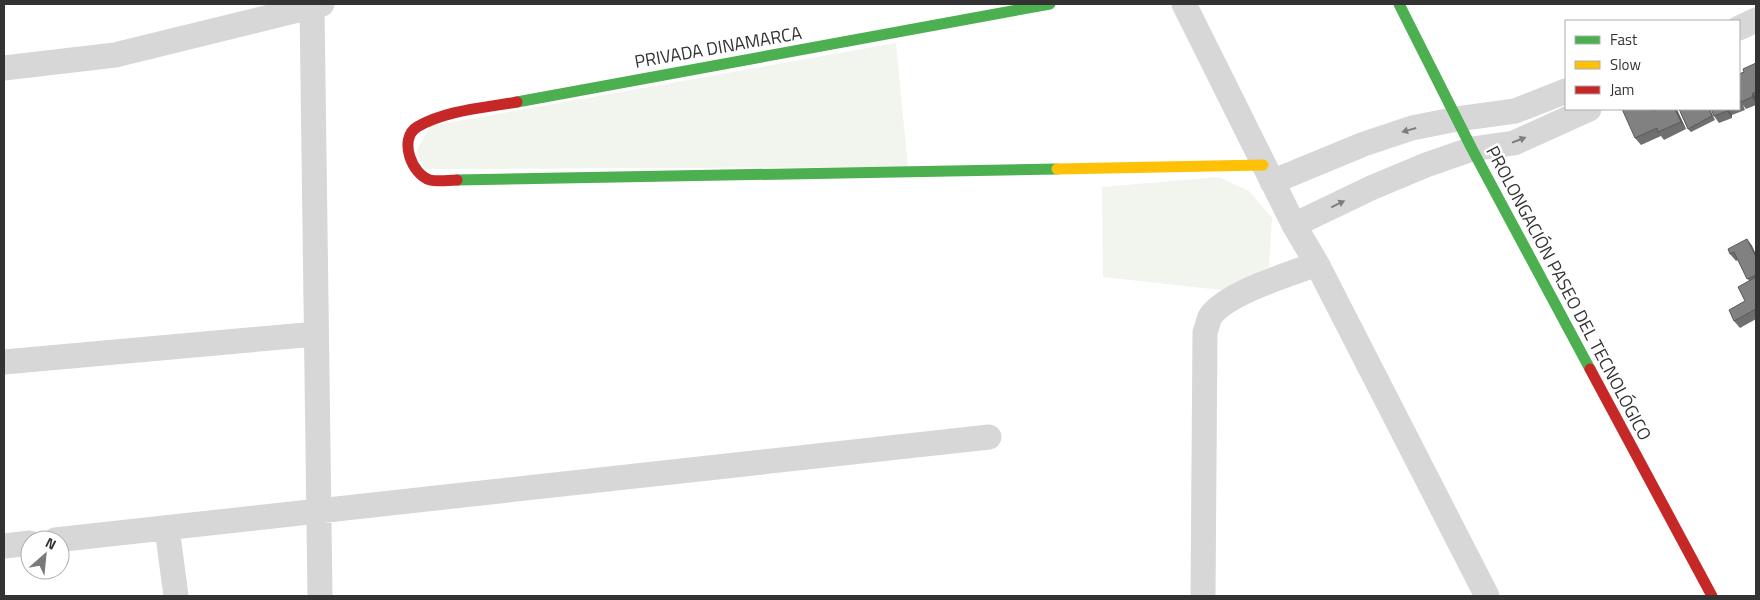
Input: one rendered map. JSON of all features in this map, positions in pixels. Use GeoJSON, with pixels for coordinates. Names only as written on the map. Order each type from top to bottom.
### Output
{"type":"FeatureCollection","features":[{"type":"Feature","properties":{"kind":"street","name":"PRIVADA DINAMARCA"},"geometry":{"type":"LineString","coordinates":[[1050,4],[436,117],[414,129],[407,146],[414,169],[430,180],[1268,173]]}},
{"type":"Feature","properties":{"kind":"street"},"geometry":{"type":"LineString","coordinates":[[1184,4],[1294,225],[1317,264],[1487,596]]}},
{"type":"Feature","properties":{"kind":"street","name":"PROLONGACIÓN PASEO DEL TECNOLÓGICO"},"geometry":{"type":"LineString","coordinates":[[1399,4],[1456,119],[1712,596]]}},
{"type":"Feature","properties":{"kind":"street"},"geometry":{"type":"LineString","coordinates":[[4,68],[115,55],[317,5],[316,334],[320,596]]}},
{"type":"Feature","properties":{"kind":"street"},"geometry":{"type":"LineString","coordinates":[[1740,28],[1756,20]]}},
{"type":"Feature","properties":{"kind":"street"},"geometry":{"type":"LineString","coordinates":[[1268,173],[1412,128],[1456,119],[1515,111],[1565,91]]}},
{"type":"Feature","properties":{"kind":"street"},"geometry":{"type":"LineString","coordinates":[[1294,225],[1371,188],[1472,149],[1514,143],[1587,110]]}},
{"type":"Feature","properties":{"kind":"street"},"geometry":{"type":"LineString","coordinates":[[1203,596],[1205,332],[1210,317],[1236,298],[1271,280],[1317,264]]}},
{"type":"Feature","properties":{"kind":"street"},"geometry":{"type":"LineString","coordinates":[[4,362],[316,334]]}},
{"type":"Feature","properties":{"kind":"street"},"geometry":{"type":"LineString","coordinates":[[70,538],[989,437]]}},
{"type":"Feature","properties":{"kind":"street"},"geometry":{"type":"LineString","coordinates":[[167,528],[176,596]]}},
{"type":"Feature","properties":{"kind":"street"},"geometry":{"type":"LineString","coordinates":[[4,546],[20,544]]}},
{"type":"Feature","properties":{"kind":"shaded area"},"geometry":{"type":"Polygon","coordinates":[[[896,43],[908,167],[425,169],[416,152],[430,126],[896,43]]]}},
{"type":"Feature","properties":{"kind":"shaded area"},"geometry":{"type":"Polygon","coordinates":[[[1219,177],[1249,191],[1272,218],[1269,267],[1221,290],[1103,277],[1102,187],[1219,177]]]}},
{"type":"Feature","properties":{"kind":"building"},"geometry":{"type":"Polygon","coordinates":[[[1756,63],[1756,92],[1753,93],[1752,97],[1741,102],[1740,74],[1744,72],[1743,69],[1756,63]]]}},
{"type":"Feature","properties":{"kind":"building"},"geometry":{"type":"Polygon","coordinates":[[[1622,110],[1675,110],[1681,122],[1658,132],[1657,128],[1635,138],[1622,110]]]}},
{"type":"Feature","properties":{"kind":"building"},"geometry":{"type":"Polygon","coordinates":[[[1679,110],[1709,110],[1712,116],[1688,129],[1679,110]]]}},
{"type":"Feature","properties":{"kind":"building"},"geometry":{"type":"Polygon","coordinates":[[[1711,110],[1727,110],[1727,111],[1714,116],[1711,110]]]}},
{"type":"Feature","properties":{"kind":"building"},"geometry":{"type":"Polygon","coordinates":[[[1747,239],[1756,255],[1756,275],[1747,279],[1734,252],[1730,254],[1728,249],[1747,239]]]}},
{"type":"Feature","properties":{"kind":"building"},"geometry":{"type":"Polygon","coordinates":[[[1756,277],[1756,309],[1734,321],[1729,310],[1745,301],[1738,287],[1756,277]]]}},
{"type":"Feature","properties":{"kind":"traffic: fast"},"geometry":{"type":"LineString","coordinates":[[517,102],[1050,4]]}},
{"type":"Feature","properties":{"kind":"traffic: fast"},"geometry":{"type":"LineString","coordinates":[[1399,4],[1472,149],[1590,369]]}},
{"type":"Feature","properties":{"kind":"traffic: fast"},"geometry":{"type":"LineString","coordinates":[[457,180],[1057,169]]}},
{"type":"Feature","properties":{"kind":"traffic: slow"},"geometry":{"type":"LineString","coordinates":[[1057,169],[1263,165]]}},
{"type":"Feature","properties":{"kind":"traffic: jam"},"geometry":{"type":"LineString","coordinates":[[457,180],[440,181],[423,177],[413,164],[410,156],[408,140],[411,133],[428,121],[453,113],[517,102]]}},
{"type":"Feature","properties":{"kind":"traffic: jam"},"geometry":{"type":"LineString","coordinates":[[1590,369],[1712,596]]}}]}
